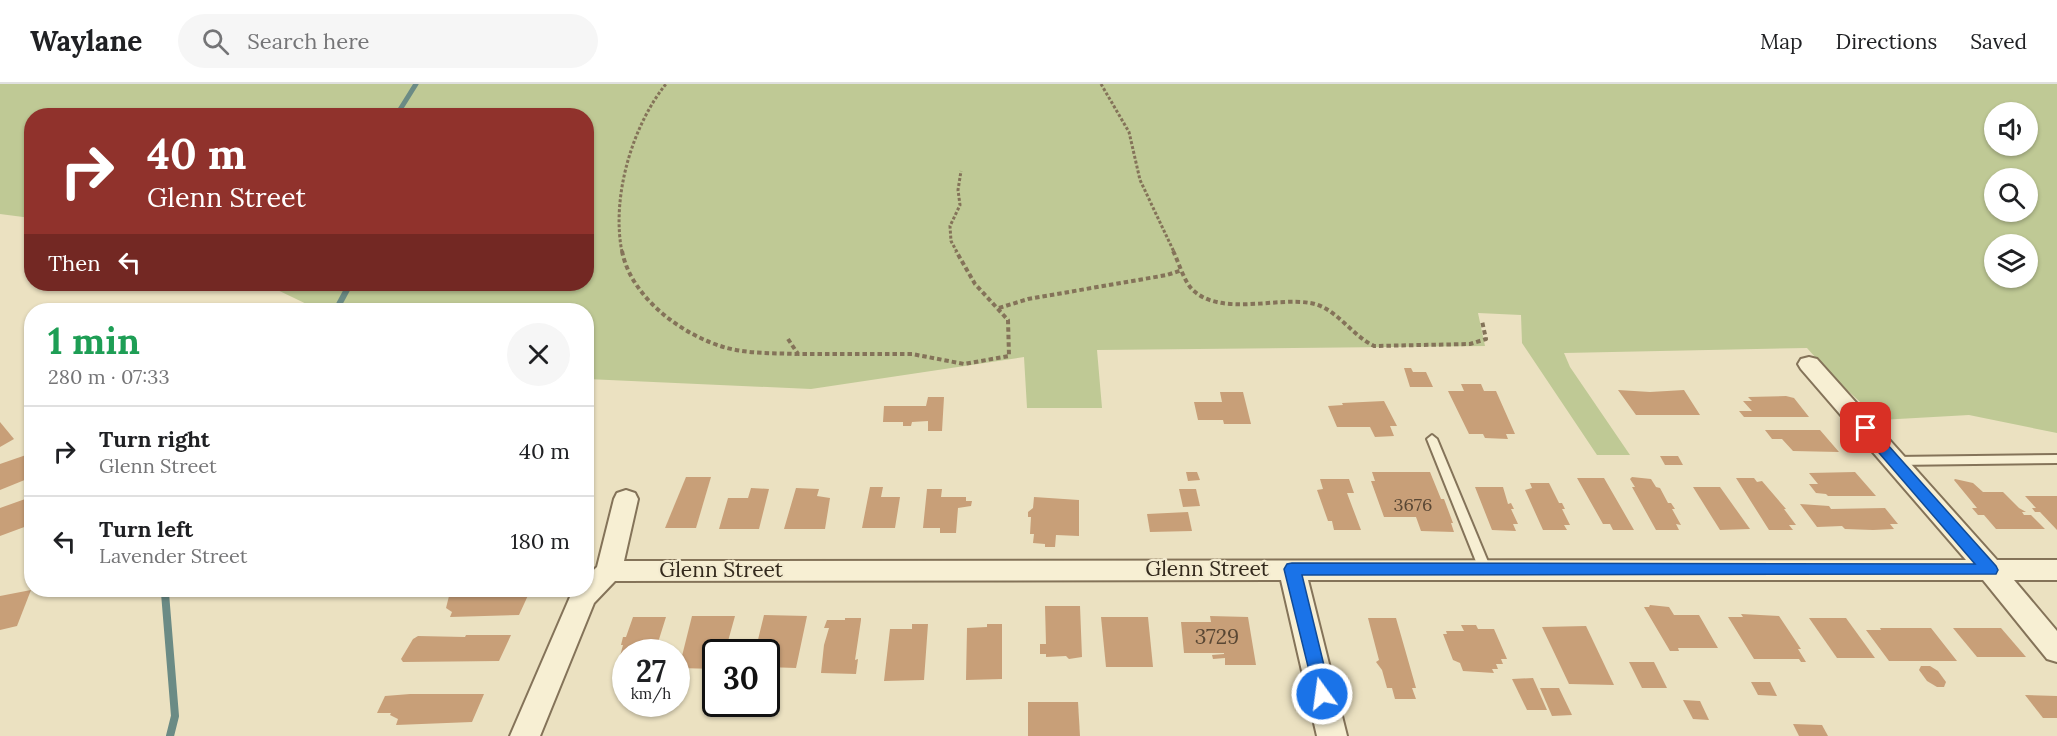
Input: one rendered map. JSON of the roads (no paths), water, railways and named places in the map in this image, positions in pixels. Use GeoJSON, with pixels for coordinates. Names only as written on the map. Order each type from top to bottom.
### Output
{"type":"FeatureCollection","features":[{"type":"Feature","properties":{"kind":"street"},"geometry":{"type":"LineString","coordinates":[[1809,364],[1990,570],[2057,651]]}},
{"type":"Feature","properties":{"kind":"street"},"geometry":{"type":"LineString","coordinates":[[594,586],[609,571],[626,499]]}},
{"type":"Feature","properties":{"kind":"street"},"geometry":{"type":"LineString","coordinates":[[1292,569],[1332,736]]}},
{"type":"Feature","properties":{"kind":"street","name":"Glenn Street"},"geometry":{"type":"LineString","coordinates":[[609,571],[2057,570]]}},
{"type":"Feature","properties":{"kind":"street"},"geometry":{"type":"LineString","coordinates":[[525,736],[583,597]]}},
{"type":"Feature","properties":{"kind":"lane"},"geometry":{"type":"LineString","coordinates":[[1432,439],[1485,569]]}},
{"type":"Feature","properties":{"kind":"lane"},"geometry":{"type":"LineString","coordinates":[[1894,461],[2057,459]]}},
{"type":"Feature","properties":{"kind":"waterway"},"geometry":{"type":"LineString","coordinates":[[401,108],[416,84]]}},
{"type":"Feature","properties":{"kind":"waterway"},"geometry":{"type":"LineString","coordinates":[[340,303],[346,291]]}},
{"type":"Feature","properties":{"kind":"waterway"},"geometry":{"type":"LineString","coordinates":[[165,597],[175,716],[170,736]]}}]}
